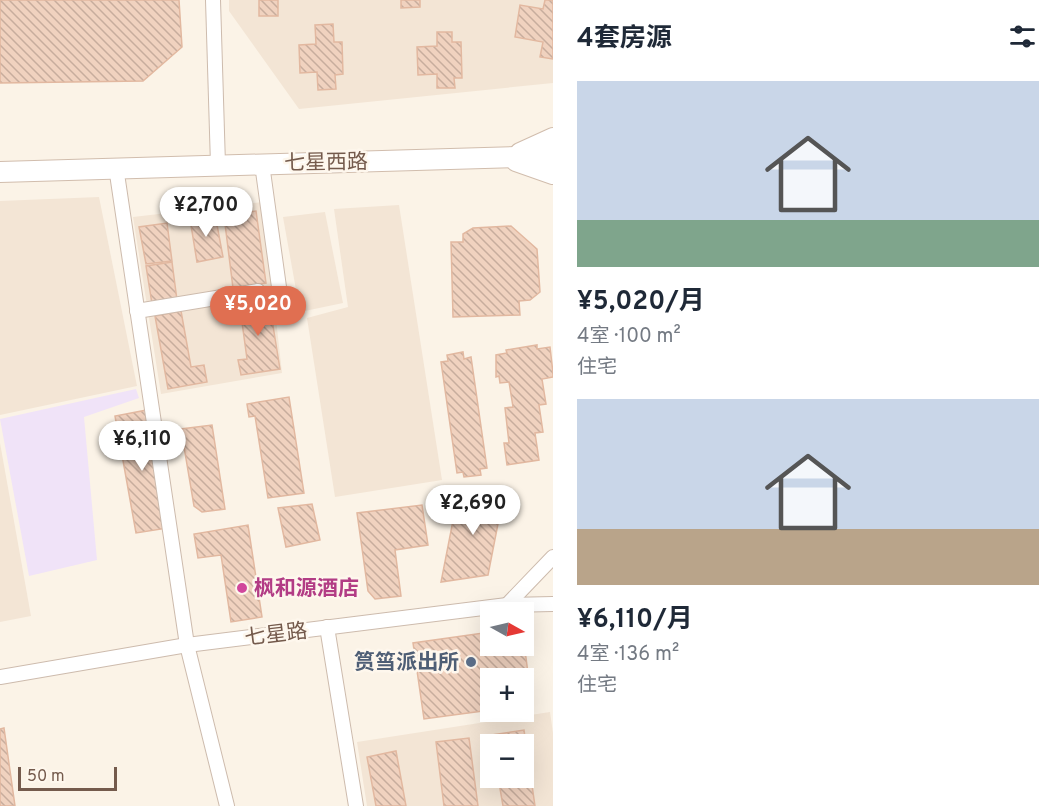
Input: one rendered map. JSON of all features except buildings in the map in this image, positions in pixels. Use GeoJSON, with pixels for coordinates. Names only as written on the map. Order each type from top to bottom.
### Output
{"type":"FeatureCollection","features":[{"type":"Feature","properties":{"kind":"main road"},"geometry":{"type":"LineString","coordinates":[[508,158],[553,138]]}},
{"type":"Feature","properties":{"kind":"main road","name":"七星西路"},"geometry":{"type":"LineString","coordinates":[[0,172],[553,156]]}},
{"type":"Feature","properties":{"kind":"main road"},"geometry":{"type":"LineString","coordinates":[[508,158],[553,174]]}},
{"type":"Feature","properties":{"kind":"street"},"geometry":{"type":"LineString","coordinates":[[213,0],[218,165]]}},
{"type":"Feature","properties":{"kind":"street"},"geometry":{"type":"LineString","coordinates":[[262,164],[279,287]]}},
{"type":"Feature","properties":{"kind":"street"},"geometry":{"type":"LineString","coordinates":[[116,167],[187,645],[227,806]]}},
{"type":"Feature","properties":{"kind":"street"},"geometry":{"type":"LineString","coordinates":[[137,310],[258,291]]}},
{"type":"Feature","properties":{"kind":"street"},"geometry":{"type":"LineString","coordinates":[[510,602],[553,557]]}},
{"type":"Feature","properties":{"kind":"street","name":"七星路"},"geometry":{"type":"LineString","coordinates":[[534,604],[553,604]]}},
{"type":"Feature","properties":{"kind":"street","name":"七星路"},"geometry":{"type":"LineString","coordinates":[[0,676],[187,645],[480,608]]}},
{"type":"Feature","properties":{"kind":"street"},"geometry":{"type":"LineString","coordinates":[[327,627],[356,806]]}},
{"type":"Feature","properties":{"kind":"shaded area"},"geometry":{"type":"Polygon","coordinates":[[[229,0],[553,0],[553,83],[299,109],[229,11],[229,0]]]}},
{"type":"Feature","properties":{"kind":"shaded area"},"geometry":{"type":"Polygon","coordinates":[[[99,197],[137,386],[0,415],[0,201],[99,197]]]}},
{"type":"Feature","properties":{"kind":"shaded area"},"geometry":{"type":"Polygon","coordinates":[[[263,202],[282,373],[161,394],[133,217],[263,202]]]}},
{"type":"Feature","properties":{"kind":"shaded area"},"geometry":{"type":"Polygon","coordinates":[[[399,205],[442,480],[335,497],[307,318],[348,307],[334,209],[399,205]]]}},
{"type":"Feature","properties":{"kind":"shaded area"},"geometry":{"type":"Polygon","coordinates":[[[325,212],[343,303],[300,312],[283,217],[325,212]]]}},
{"type":"Feature","properties":{"kind":"shaded area"},"geometry":{"type":"Polygon","coordinates":[[[136,389],[139,398],[84,417],[97,560],[29,576],[0,419],[136,389]]]}},
{"type":"Feature","properties":{"kind":"shaded area"},"geometry":{"type":"Polygon","coordinates":[[[0,443],[31,616],[0,622],[0,443]]]}},
{"type":"Feature","properties":{"kind":"shaded area"},"geometry":{"type":"Polygon","coordinates":[[[550,712],[553,733],[553,806],[367,806],[357,742],[486,722],[534,722],[534,714],[550,712]]]}},
{"type":"Feature","properties":{"kind":"place","name":"枫和源酒店"},"geometry":{"type":"Point","coordinates":[242,588]}},
{"type":"Feature","properties":{"kind":"place","name":"筼筜派出所"},"geometry":{"type":"Point","coordinates":[471,662]}}]}
